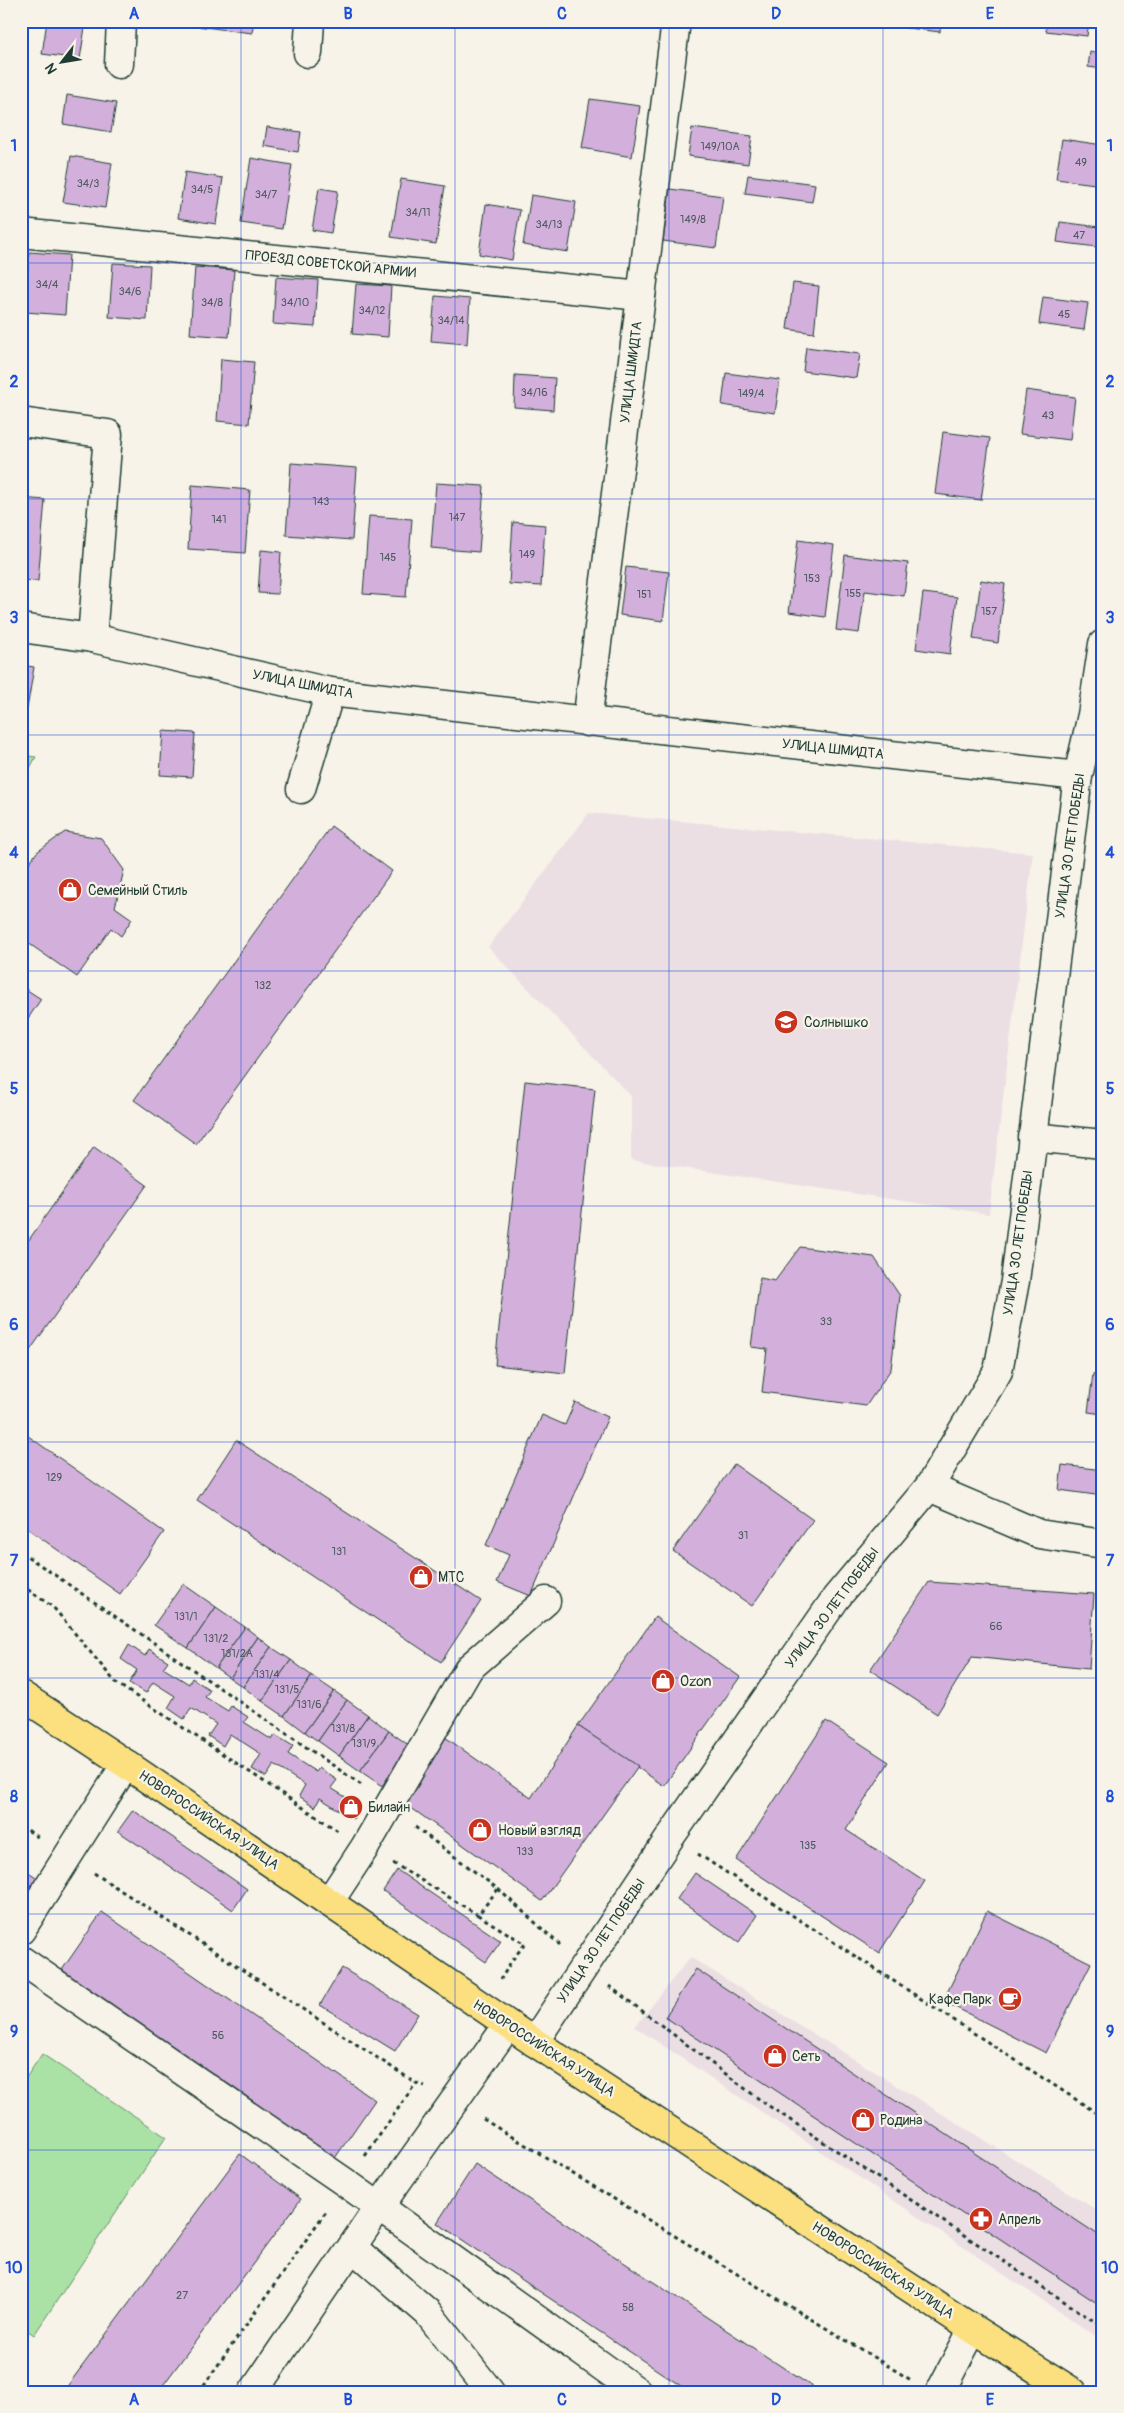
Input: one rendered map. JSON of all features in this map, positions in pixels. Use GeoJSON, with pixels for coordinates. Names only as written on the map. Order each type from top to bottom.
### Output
{"type":"FeatureCollection","features":[{"type":"Feature","properties":{"kind":"main road","name":"НОВОРОССИЙСКАЯ УЛИЦА"},"geometry":{"type":"LineString","coordinates":[[21,1695],[126,1764],[508,2025],[973,2329],[1073,2392]]}},
{"type":"Feature","properties":{"kind":"street"},"geometry":{"type":"LineString","coordinates":[[119,64],[121,21]]}},
{"type":"Feature","properties":{"kind":"street"},"geometry":{"type":"LineString","coordinates":[[308,53],[310,21]]}},
{"type":"Feature","properties":{"kind":"street","name":"УЛИЦА ШМИДТА"},"geometry":{"type":"LineString","coordinates":[[587,722],[676,21]]}},
{"type":"Feature","properties":{"kind":"street","name":"ПРОЕЗД СОВЕТСКОЙ АРМИИ"},"geometry":{"type":"LineString","coordinates":[[21,233],[641,296]]}},
{"type":"Feature","properties":{"kind":"street"},"geometry":{"type":"LineString","coordinates":[[21,422],[108,434],[92,638]]}},
{"type":"Feature","properties":{"kind":"street","name":"УЛИЦА ШМИДТА"},"geometry":{"type":"LineString","coordinates":[[21,628],[92,638],[330,692],[1078,776]]}},
{"type":"Feature","properties":{"kind":"street","name":"УЛИЦА 30 ЛЕТ ПОБЕДЫ"},"geometry":{"type":"LineString","coordinates":[[534,2042],[671,1836],[836,1598],[929,1488],[998,1371],[1015,1281],[1078,776],[1098,716],[1103,644]]}},
{"type":"Feature","properties":{"kind":"street"},"geometry":{"type":"LineString","coordinates":[[301,789],[330,692]]}},
{"type":"Feature","properties":{"kind":"street"},"geometry":{"type":"LineString","coordinates":[[1032,1137],[1103,1144]]}},
{"type":"Feature","properties":{"kind":"street"},"geometry":{"type":"LineString","coordinates":[[929,1488],[1039,1534],[1103,1544]]}},
{"type":"Feature","properties":{"kind":"street"},"geometry":{"type":"LineString","coordinates":[[329,1902],[365,1847],[387,1806],[469,1668],[546,1601]]}},
{"type":"Feature","properties":{"kind":"street"},"geometry":{"type":"LineString","coordinates":[[21,1930],[126,1764]]}},
{"type":"Feature","properties":{"kind":"street"},"geometry":{"type":"LineString","coordinates":[[21,1960],[379,2207],[638,2392]]}},
{"type":"Feature","properties":{"kind":"street"},"geometry":{"type":"LineString","coordinates":[[253,2392],[353,2248],[379,2207],[508,2025]]}},
{"type":"Feature","properties":{"kind":"street"},"geometry":{"type":"LineString","coordinates":[[353,2248],[428,2313],[490,2392]]}},
{"type":"Feature","properties":{"kind":"street"},"geometry":{"type":"LineString","coordinates":[[940,2392],[973,2329]]}},
{"type":"Feature","properties":{"kind":"path"},"geometry":{"type":"LineString","coordinates":[[21,1552],[366,1788],[387,1806],[498,1889],[584,1966],[762,2102],[1103,2327]]}},
{"type":"Feature","properties":{"kind":"path"},"geometry":{"type":"LineString","coordinates":[[21,1585],[53,1607],[116,1683],[328,1826],[525,1944],[512,1960],[484,2009]]}},
{"type":"Feature","properties":{"kind":"path"},"geometry":{"type":"LineString","coordinates":[[671,1836],[1103,2117]]}},
{"type":"Feature","properties":{"kind":"path"},"geometry":{"type":"LineString","coordinates":[[478,1915],[498,1889]]}},
{"type":"Feature","properties":{"kind":"path"},"geometry":{"type":"LineString","coordinates":[[199,2392],[416,2083]]}},
{"type":"Feature","properties":{"kind":"shaded area","name":"Солнышко"},"geometry":{"type":"Polygon","coordinates":[[[589,813],[1033,853],[989,1214],[631,1160],[631,1096],[488,947],[589,813]]]}},
{"type":"Feature","properties":{"kind":"shaded area","name":"Родина"},"geometry":{"type":"Polygon","coordinates":[[[690,1957],[1103,2214],[1103,2341],[635,2027],[690,1957]]]}},
{"type":"Feature","properties":{"kind":"green space"},"geometry":{"type":"Polygon","coordinates":[[[21,755],[36,757],[21,784],[21,755]]]}},
{"type":"Feature","properties":{"kind":"green space"},"geometry":{"type":"Polygon","coordinates":[[[42,2054],[166,2137],[34,2335],[21,2326],[21,2085],[42,2054]]]}},
{"type":"Feature","properties":{"kind":"building"},"geometry":{"type":"Polygon","coordinates":[[[47,21],[86,21],[80,59],[42,54],[47,21]]]}},
{"type":"Feature","properties":{"kind":"building"},"geometry":{"type":"Polygon","coordinates":[[[180,21],[254,21],[252,33],[180,24],[180,21]]]}},
{"type":"Feature","properties":{"kind":"building"},"geometry":{"type":"Polygon","coordinates":[[[901,21],[941,21],[940,32],[900,27],[901,21]]]}},
{"type":"Feature","properties":{"kind":"building"},"geometry":{"type":"Polygon","coordinates":[[[1047,21],[1089,21],[1087,36],[1046,31],[1047,21]]]}},
{"type":"Feature","properties":{"kind":"building"},"geometry":{"type":"Polygon","coordinates":[[[1090,52],[1103,54],[1103,69],[1088,67],[1090,52]]]}},
{"type":"Feature","properties":{"kind":"building"},"geometry":{"type":"Polygon","coordinates":[[[67,95],[116,103],[111,132],[63,124],[67,95]]]}},
{"type":"Feature","properties":{"kind":"building"},"geometry":{"type":"Polygon","coordinates":[[[590,99],[640,106],[632,157],[582,148],[590,99]]]}},
{"type":"Feature","properties":{"kind":"building"},"geometry":{"type":"Polygon","coordinates":[[[267,127],[301,132],[298,152],[264,146],[267,127]]]}},
{"type":"Feature","properties":{"kind":"building"},"geometry":{"type":"Polygon","coordinates":[[[692,128],[752,136],[748,164],[688,156],[692,128]]]}},
{"type":"Feature","properties":{"kind":"building"},"geometry":{"type":"Polygon","coordinates":[[[1062,139],[1103,145],[1103,185],[1056,179],[1062,139]]]}},
{"type":"Feature","properties":{"kind":"building"},"geometry":{"type":"Polygon","coordinates":[[[71,156],[112,163],[105,208],[63,202],[71,156]]]}},
{"type":"Feature","properties":{"kind":"building"},"geometry":{"type":"Polygon","coordinates":[[[251,158],[292,165],[282,229],[241,223],[251,158]]]}},
{"type":"Feature","properties":{"kind":"building"},"geometry":{"type":"Polygon","coordinates":[[[185,172],[223,178],[216,224],[178,218],[185,172]]]}},
{"type":"Feature","properties":{"kind":"building"},"geometry":{"type":"Polygon","coordinates":[[[748,175],[815,184],[812,202],[745,193],[748,175]]]}},
{"type":"Feature","properties":{"kind":"building"},"geometry":{"type":"Polygon","coordinates":[[[401,179],[445,186],[436,244],[391,237],[401,179]]]}},
{"type":"Feature","properties":{"kind":"building"},"geometry":{"type":"Polygon","coordinates":[[[319,188],[338,191],[331,233],[312,230],[319,188]]]}},
{"type":"Feature","properties":{"kind":"building"},"geometry":{"type":"Polygon","coordinates":[[[670,189],[723,196],[716,248],[663,241],[670,189]]]}},
{"type":"Feature","properties":{"kind":"building"},"geometry":{"type":"Polygon","coordinates":[[[531,195],[576,202],[568,252],[523,245],[531,195]]]}},
{"type":"Feature","properties":{"kind":"building"},"geometry":{"type":"Polygon","coordinates":[[[486,204],[520,210],[512,260],[479,254],[486,204]]]}},
{"type":"Feature","properties":{"kind":"building"},"geometry":{"type":"Polygon","coordinates":[[[1060,222],[1100,227],[1097,247],[1057,242],[1060,222]]]}},
{"type":"Feature","properties":{"kind":"building"},"geometry":{"type":"Polygon","coordinates":[[[29,252],[69,255],[65,315],[25,312],[29,252]]]}},
{"type":"Feature","properties":{"kind":"building"},"geometry":{"type":"Polygon","coordinates":[[[113,263],[150,265],[147,320],[109,317],[113,263]]]}},
{"type":"Feature","properties":{"kind":"building"},"geometry":{"type":"Polygon","coordinates":[[[195,267],[234,270],[229,337],[190,334],[195,267]]]}},
{"type":"Feature","properties":{"kind":"building"},"geometry":{"type":"Polygon","coordinates":[[[276,277],[318,280],[315,327],[273,324],[276,277]]]}},
{"type":"Feature","properties":{"kind":"building"},"geometry":{"type":"Polygon","coordinates":[[[793,283],[819,286],[814,333],[787,329],[793,283]]]}},
{"type":"Feature","properties":{"kind":"building"},"geometry":{"type":"Polygon","coordinates":[[[356,284],[391,286],[388,337],[352,334],[356,284]]]}},
{"type":"Feature","properties":{"kind":"building"},"geometry":{"type":"Polygon","coordinates":[[[435,296],[470,299],[467,344],[431,341],[435,296]]]}},
{"type":"Feature","properties":{"kind":"building"},"geometry":{"type":"Polygon","coordinates":[[[1043,297],[1088,303],[1084,330],[1039,324],[1043,297]]]}},
{"type":"Feature","properties":{"kind":"building"},"geometry":{"type":"Polygon","coordinates":[[[806,347],[860,354],[856,378],[803,371],[806,347]]]}},
{"type":"Feature","properties":{"kind":"building"},"geometry":{"type":"Polygon","coordinates":[[[221,359],[254,362],[249,424],[217,421],[221,359]]]}},
{"type":"Feature","properties":{"kind":"building"},"geometry":{"type":"Polygon","coordinates":[[[726,373],[780,380],[775,413],[722,405],[726,373]]]}},
{"type":"Feature","properties":{"kind":"building"},"geometry":{"type":"Polygon","coordinates":[[[515,375],[555,378],[553,410],[514,407],[515,375]]]}},
{"type":"Feature","properties":{"kind":"building"},"geometry":{"type":"Polygon","coordinates":[[[1026,390],[1075,397],[1070,440],[1020,434],[1026,390]]]}},
{"type":"Feature","properties":{"kind":"building"},"geometry":{"type":"Polygon","coordinates":[[[943,432],[990,438],[981,500],[935,494],[943,432]]]}},
{"type":"Feature","properties":{"kind":"building"},"geometry":{"type":"Polygon","coordinates":[[[291,463],[357,468],[352,540],[286,535],[291,463]]]}},
{"type":"Feature","properties":{"kind":"building"},"geometry":{"type":"Polygon","coordinates":[[[436,483],[484,486],[479,552],[431,548],[436,483]]]}},
{"type":"Feature","properties":{"kind":"building"},"geometry":{"type":"Polygon","coordinates":[[[192,485],[250,490],[245,553],[188,549],[192,485]]]}},
{"type":"Feature","properties":{"kind":"building"},"geometry":{"type":"Polygon","coordinates":[[[21,498],[45,500],[38,581],[21,580],[21,498]]]}},
{"type":"Feature","properties":{"kind":"building"},"geometry":{"type":"Polygon","coordinates":[[[369,516],[412,519],[406,597],[363,594],[369,516]]]}},
{"type":"Feature","properties":{"kind":"building"},"geometry":{"type":"Polygon","coordinates":[[[513,522],[545,525],[541,586],[509,584],[513,522]]]}},
{"type":"Feature","properties":{"kind":"building"},"geometry":{"type":"Polygon","coordinates":[[[798,540],[834,545],[825,617],[789,612],[798,540]]]}},
{"type":"Feature","properties":{"kind":"building"},"geometry":{"type":"Polygon","coordinates":[[[261,550],[281,552],[278,594],[258,593],[261,550]]]}},
{"type":"Feature","properties":{"kind":"building"},"geometry":{"type":"Polygon","coordinates":[[[845,555],[908,563],[904,596],[865,591],[859,633],[836,630],[845,555]]]}},
{"type":"Feature","properties":{"kind":"building"},"geometry":{"type":"Polygon","coordinates":[[[626,567],[669,572],[663,621],[620,615],[626,567]]]}},
{"type":"Feature","properties":{"kind":"building"},"geometry":{"type":"Polygon","coordinates":[[[981,580],[1005,584],[998,643],[973,639],[981,580]]]}},
{"type":"Feature","properties":{"kind":"building"},"geometry":{"type":"Polygon","coordinates":[[[923,593],[957,597],[950,654],[916,649],[923,593]]]}},
{"type":"Feature","properties":{"kind":"building"},"geometry":{"type":"Polygon","coordinates":[[[21,665],[34,667],[27,709],[21,708],[21,665]]]}},
{"type":"Feature","properties":{"kind":"building"},"geometry":{"type":"Polygon","coordinates":[[[163,731],[195,733],[192,777],[160,775],[163,731]]]}},
{"type":"Feature","properties":{"kind":"building"},"geometry":{"type":"Polygon","coordinates":[[[331,826],[392,871],[196,1144],[134,1100],[331,826]]]}},
{"type":"Feature","properties":{"kind":"building","name":"Семейный Стиль"},"geometry":{"type":"Polygon","coordinates":[[[65,832],[101,838],[124,870],[115,907],[132,919],[121,936],[111,928],[77,977],[28,943],[21,945],[21,874],[37,852],[65,832]]]}},
{"type":"Feature","properties":{"kind":"building"},"geometry":{"type":"Polygon","coordinates":[[[21,986],[41,999],[21,1029],[21,986]]]}},
{"type":"Feature","properties":{"kind":"building"},"geometry":{"type":"Polygon","coordinates":[[[525,1081],[595,1089],[565,1373],[495,1365],[525,1081]]]}},
{"type":"Feature","properties":{"kind":"building"},"geometry":{"type":"Polygon","coordinates":[[[94,1147],[147,1185],[21,1363],[21,1251],[94,1147]]]}},
{"type":"Feature","properties":{"kind":"building"},"geometry":{"type":"Polygon","coordinates":[[[800,1247],[874,1257],[900,1296],[891,1369],[866,1406],[762,1392],[767,1349],[751,1347],[760,1278],[775,1281],[800,1247]]]}},
{"type":"Feature","properties":{"kind":"building"},"geometry":{"type":"Polygon","coordinates":[[[1103,1326],[1103,1354],[1099,1353],[1103,1326]]]}},
{"type":"Feature","properties":{"kind":"building"},"geometry":{"type":"Polygon","coordinates":[[[1093,1374],[1103,1375],[1103,1414],[1088,1412],[1093,1374]]]}},
{"type":"Feature","properties":{"kind":"building"},"geometry":{"type":"Polygon","coordinates":[[[575,1402],[608,1417],[531,1596],[497,1582],[509,1555],[486,1545],[542,1415],[565,1425],[575,1402]]]}},
{"type":"Feature","properties":{"kind":"building"},"geometry":{"type":"Polygon","coordinates":[[[21,1431],[164,1532],[120,1594],[21,1524],[21,1431]]]}},
{"type":"Feature","properties":{"kind":"building"},"geometry":{"type":"Polygon","coordinates":[[[236,1440],[481,1601],[441,1662],[197,1500],[236,1440]]]}},
{"type":"Feature","properties":{"kind":"building"},"geometry":{"type":"Polygon","coordinates":[[[734,1464],[813,1520],[752,1606],[673,1551],[734,1464]]]}},
{"type":"Feature","properties":{"kind":"building"},"geometry":{"type":"Polygon","coordinates":[[[1062,1465],[1103,1470],[1103,1496],[1059,1490],[1062,1465]]]}},
{"type":"Feature","properties":{"kind":"building"},"geometry":{"type":"Polygon","coordinates":[[[929,1582],[1094,1594],[1089,1669],[972,1657],[937,1714],[870,1670],[929,1582]]]}},
{"type":"Feature","properties":{"kind":"building"},"geometry":{"type":"Polygon","coordinates":[[[183,1584],[216,1607],[188,1648],[154,1625],[183,1584]]]}},
{"type":"Feature","properties":{"kind":"building"},"geometry":{"type":"Polygon","coordinates":[[[216,1607],[245,1627],[216,1668],[188,1648],[216,1607]]]}},
{"type":"Feature","properties":{"kind":"building"},"geometry":{"type":"Polygon","coordinates":[[[655,1617],[740,1677],[664,1786],[578,1726],[655,1617]]]}},
{"type":"Feature","properties":{"kind":"building"},"geometry":{"type":"Polygon","coordinates":[[[245,1627],[258,1637],[230,1678],[216,1668],[245,1627]]]}},
{"type":"Feature","properties":{"kind":"building"},"geometry":{"type":"Polygon","coordinates":[[[258,1637],[271,1647],[243,1687],[230,1678],[258,1637]]]}},
{"type":"Feature","properties":{"kind":"building"},"geometry":{"type":"Polygon","coordinates":[[[129,1645],[145,1656],[149,1649],[168,1661],[163,1668],[189,1684],[192,1678],[210,1690],[205,1697],[228,1711],[231,1706],[248,1717],[244,1722],[272,1740],[275,1735],[293,1746],[288,1754],[316,1772],[319,1768],[337,1780],[331,1788],[360,1806],[353,1819],[320,1798],[315,1807],[299,1796],[305,1785],[274,1765],[266,1777],[252,1769],[261,1754],[230,1734],[223,1746],[208,1736],[216,1724],[191,1708],[184,1719],[168,1708],[175,1696],[153,1682],[146,1693],[129,1683],[137,1670],[121,1659],[129,1645]]]}},
{"type":"Feature","properties":{"kind":"building"},"geometry":{"type":"Polygon","coordinates":[[[271,1647],[291,1660],[262,1701],[243,1687],[271,1647]]]}},
{"type":"Feature","properties":{"kind":"building"},"geometry":{"type":"Polygon","coordinates":[[[291,1660],[312,1676],[284,1716],[262,1701],[291,1660]]]}},
{"type":"Feature","properties":{"kind":"building"},"geometry":{"type":"Polygon","coordinates":[[[312,1676],[334,1691],[305,1732],[284,1716],[312,1676]]]}},
{"type":"Feature","properties":{"kind":"building"},"geometry":{"type":"Polygon","coordinates":[[[334,1691],[347,1700],[318,1741],[305,1732],[334,1691]]]}},
{"type":"Feature","properties":{"kind":"building"},"geometry":{"type":"Polygon","coordinates":[[[347,1700],[368,1715],[339,1756],[318,1741],[347,1700]]]}},
{"type":"Feature","properties":{"kind":"building"},"geometry":{"type":"Polygon","coordinates":[[[368,1715],[389,1731],[360,1771],[339,1756],[368,1715]]]}},
{"type":"Feature","properties":{"kind":"building"},"geometry":{"type":"Polygon","coordinates":[[[826,1721],[889,1762],[846,1830],[925,1881],[879,1953],[736,1860],[826,1721]]]}},
{"type":"Feature","properties":{"kind":"building"},"geometry":{"type":"Polygon","coordinates":[[[578,1726],[638,1766],[542,1901],[400,1800],[445,1737],[531,1798],[578,1726]]]}},
{"type":"Feature","properties":{"kind":"building"},"geometry":{"type":"Polygon","coordinates":[[[389,1731],[410,1746],[382,1786],[360,1771],[389,1731]]]}},
{"type":"Feature","properties":{"kind":"building"},"geometry":{"type":"Polygon","coordinates":[[[133,1810],[247,1889],[233,1910],[118,1831],[133,1810]]]}},
{"type":"Feature","properties":{"kind":"building"},"geometry":{"type":"Polygon","coordinates":[[[21,1867],[39,1879],[21,1905],[21,1867]]]}},
{"type":"Feature","properties":{"kind":"building"},"geometry":{"type":"Polygon","coordinates":[[[397,1870],[501,1941],[486,1962],[383,1891],[397,1870]]]}},
{"type":"Feature","properties":{"kind":"building"},"geometry":{"type":"Polygon","coordinates":[[[695,1873],[757,1915],[739,1942],[677,1899],[695,1873]]]}},
{"type":"Feature","properties":{"kind":"building"},"geometry":{"type":"Polygon","coordinates":[[[987,1911],[1091,1963],[1046,2053],[943,2001],[987,1911]]]}},
{"type":"Feature","properties":{"kind":"building"},"geometry":{"type":"Polygon","coordinates":[[[102,1912],[375,2100],[335,2158],[62,1970],[102,1912]]]}},
{"type":"Feature","properties":{"kind":"building"},"geometry":{"type":"Polygon","coordinates":[[[342,1968],[418,2014],[395,2051],[320,2005],[342,1968]]]}},
{"type":"Feature","properties":{"kind":"building"},"geometry":{"type":"Polygon","coordinates":[[[696,1969],[1103,2238],[1103,2307],[665,2017],[696,1969]]]}},
{"type":"Feature","properties":{"kind":"building"},"geometry":{"type":"Polygon","coordinates":[[[240,2154],[301,2199],[158,2392],[63,2392],[240,2154]]]}},
{"type":"Feature","properties":{"kind":"building"},"geometry":{"type":"Polygon","coordinates":[[[475,2164],[820,2392],[690,2392],[437,2223],[475,2164]]]}},
{"type":"Feature","properties":{"kind":"place","name":"Семейный Стиль"},"geometry":{"type":"Point","coordinates":[70,890]}},
{"type":"Feature","properties":{"kind":"place","name":"Солнышко"},"geometry":{"type":"Point","coordinates":[786,1022]}},
{"type":"Feature","properties":{"kind":"place","name":"МТС"},"geometry":{"type":"Point","coordinates":[421,1577]}},
{"type":"Feature","properties":{"kind":"place","name":"Ozon"},"geometry":{"type":"Point","coordinates":[663,1681]}},
{"type":"Feature","properties":{"kind":"place","name":"Билайн"},"geometry":{"type":"Point","coordinates":[351,1807]}},
{"type":"Feature","properties":{"kind":"place","name":"Новый взгляд"},"geometry":{"type":"Point","coordinates":[480,1830]}},
{"type":"Feature","properties":{"kind":"place","name":"Кафе Парк"},"geometry":{"type":"Point","coordinates":[1010,1999]}},
{"type":"Feature","properties":{"kind":"place","name":"Сеть"},"geometry":{"type":"Point","coordinates":[775,2056]}},
{"type":"Feature","properties":{"kind":"place","name":"Родина"},"geometry":{"type":"Point","coordinates":[863,2120]}},
{"type":"Feature","properties":{"kind":"place","name":"Апрель"},"geometry":{"type":"Point","coordinates":[981,2219]}}]}
